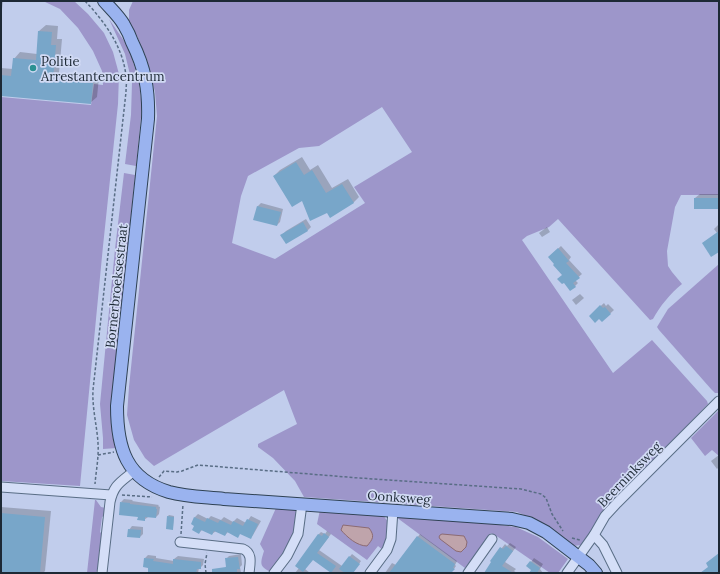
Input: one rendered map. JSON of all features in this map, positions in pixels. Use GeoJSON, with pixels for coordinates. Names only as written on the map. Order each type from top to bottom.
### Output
{"type":"FeatureCollection","features":[{"type":"Feature","properties":{"kind":"main road","name":"Bornerbroeksestraat"},"geometry":{"type":"LineString","coordinates":[[110,3],[125,26],[134,44],[143,70],[148,94],[148,120],[118,406],[118,430],[120,442],[127,461],[134,471]]}},
{"type":"Feature","properties":{"kind":"main road","name":"Oonksweg"},"geometry":{"type":"LineString","coordinates":[[134,471],[145,481],[154,486],[184,495],[512,519],[522,521],[546,532],[579,557],[596,573]]}},
{"type":"Feature","properties":{"kind":"street","name":"Beerninksweg"},"geometry":{"type":"LineString","coordinates":[[567,573],[594,535],[605,516],[719,401]]}},
{"type":"Feature","properties":{"kind":"street"},"geometry":{"type":"LineString","coordinates":[[102,573],[111,495],[116,486],[134,471]]}},
{"type":"Feature","properties":{"kind":"street"},"geometry":{"type":"LineString","coordinates":[[1,487],[111,495]]}},
{"type":"Feature","properties":{"kind":"street"},"geometry":{"type":"LineString","coordinates":[[274,573],[286,556],[298,534],[302,504]]}},
{"type":"Feature","properties":{"kind":"street"},"geometry":{"type":"LineString","coordinates":[[370,573],[387,550],[391,539],[393,510]]}},
{"type":"Feature","properties":{"kind":"street"},"geometry":{"type":"LineString","coordinates":[[594,535],[603,545],[616,573]]}},
{"type":"Feature","properties":{"kind":"street"},"geometry":{"type":"LineString","coordinates":[[468,573],[492,539]]}},
{"type":"Feature","properties":{"kind":"street"},"geometry":{"type":"LineString","coordinates":[[180,542],[244,549],[250,554],[251,572]]}},
{"type":"Feature","properties":{"kind":"path","name":"Bornerbroeksestraat"},"geometry":{"type":"LineString","coordinates":[[84,1],[102,21],[114,41],[122,58],[127,78],[93,390],[98,449],[94,493]]}},
{"type":"Feature","properties":{"kind":"path"},"geometry":{"type":"LineString","coordinates":[[159,477],[164,471],[177,472],[198,465],[521,489],[541,494],[546,498],[557,524],[564,533]]}},
{"type":"Feature","properties":{"kind":"path"},"geometry":{"type":"LineString","coordinates":[[111,495],[155,497]]}},
{"type":"Feature","properties":{"kind":"path"},"geometry":{"type":"LineString","coordinates":[[180,542],[184,495]]}},
{"type":"Feature","properties":{"kind":"path"},"geometry":{"type":"LineString","coordinates":[[568,536],[581,540],[587,545]]}},
{"type":"Feature","properties":{"kind":"path"},"geometry":{"type":"LineString","coordinates":[[206,573],[205,564],[208,545]]}},
{"type":"Feature","properties":{"kind":"shaded area"},"geometry":{"type":"Polygon","coordinates":[[[43,1],[74,1],[88,14],[104,33],[113,52],[119,74],[118,104],[80,486],[1,481],[1,97],[91,105],[94,84],[103,85],[102,71],[93,51],[78,28],[60,9],[43,1]]]}},
{"type":"Feature","properties":{"kind":"shaded area"},"geometry":{"type":"Polygon","coordinates":[[[133,1],[719,1],[719,195],[681,195],[675,207],[667,251],[668,266],[682,284],[666,300],[653,319],[650,320],[558,219],[549,227],[527,236],[522,240],[613,373],[652,340],[707,401],[708,404],[614,502],[581,545],[573,546],[543,523],[517,512],[304,497],[295,481],[273,458],[258,447],[258,444],[297,424],[284,390],[154,466],[145,458],[134,440],[127,415],[157,116],[155,92],[147,60],[137,36],[129,23],[129,10],[133,1]],[[382,107],[319,146],[299,148],[248,176],[241,196],[232,243],[275,259],[365,203],[354,187],[412,152],[382,107]]]}},
{"type":"Feature","properties":{"kind":"shaded area"},"geometry":{"type":"Polygon","coordinates":[[[109,19],[129,48],[139,82],[142,108],[136,166],[125,164],[131,115],[132,83],[125,54],[109,19]]]}},
{"type":"Feature","properties":{"kind":"shaded area"},"geometry":{"type":"Polygon","coordinates":[[[124,173],[135,175],[116,362],[117,448],[103,449],[100,404],[124,173]]]}},
{"type":"Feature","properties":{"kind":"shaded area"},"geometry":{"type":"Polygon","coordinates":[[[719,264],[719,393],[715,393],[657,327],[668,309],[719,264]]]}},
{"type":"Feature","properties":{"kind":"shaded area"},"geometry":{"type":"Polygon","coordinates":[[[719,410],[719,456],[712,450],[705,456],[691,438],[719,410]]]}},
{"type":"Feature","properties":{"kind":"shaded area"},"geometry":{"type":"Polygon","coordinates":[[[95,500],[101,507],[106,508],[105,515],[102,517],[100,532],[103,535],[99,569],[95,573],[87,573],[95,500]]]}},
{"type":"Feature","properties":{"kind":"shaded area"},"geometry":{"type":"Polygon","coordinates":[[[276,508],[299,510],[291,543],[273,573],[265,569],[262,565],[261,562],[264,551],[260,544],[276,508]]]}},
{"type":"Feature","properties":{"kind":"shaded area"},"geometry":{"type":"Polygon","coordinates":[[[320,510],[382,514],[389,523],[386,544],[383,550],[378,546],[367,560],[317,524],[320,510]]]}},
{"type":"Feature","properties":{"kind":"shaded area"},"geometry":{"type":"Polygon","coordinates":[[[396,517],[486,523],[516,527],[538,537],[568,559],[558,573],[550,573],[491,533],[465,568],[396,517]]]}},
{"type":"Feature","properties":{"kind":"shaded area"},"geometry":{"type":"Polygon","coordinates":[[[343,525],[369,528],[373,535],[372,539],[367,546],[356,543],[341,530],[343,525]]]}},
{"type":"Feature","properties":{"kind":"shaded area"},"geometry":{"type":"Polygon","coordinates":[[[442,534],[464,536],[467,542],[466,547],[461,552],[456,551],[440,539],[439,537],[442,534]]]}},
{"type":"Feature","properties":{"kind":"building","name":"Politie Arrestantencentrum"},"geometry":{"type":"Polygon","coordinates":[[[38,31],[52,32],[51,45],[56,45],[53,79],[93,83],[91,104],[1,96],[1,75],[11,76],[13,58],[36,60],[38,31]]]}},
{"type":"Feature","properties":{"kind":"building"},"geometry":{"type":"Polygon","coordinates":[[[296,162],[304,175],[312,170],[326,193],[342,184],[354,203],[330,218],[327,213],[310,221],[302,201],[292,207],[273,176],[296,162]]]}},
{"type":"Feature","properties":{"kind":"building"},"geometry":{"type":"Polygon","coordinates":[[[694,198],[719,198],[719,209],[694,209],[694,198]]]}},
{"type":"Feature","properties":{"kind":"building"},"geometry":{"type":"Polygon","coordinates":[[[257,206],[281,212],[277,226],[253,220],[257,206]]]}},
{"type":"Feature","properties":{"kind":"building"},"geometry":{"type":"Polygon","coordinates":[[[303,222],[308,231],[286,244],[280,235],[303,222]]]}},
{"type":"Feature","properties":{"kind":"building"},"geometry":{"type":"Polygon","coordinates":[[[719,231],[719,252],[711,257],[702,243],[719,231]]]}},
{"type":"Feature","properties":{"kind":"building"},"geometry":{"type":"Polygon","coordinates":[[[558,248],[569,261],[566,263],[580,278],[573,283],[576,287],[570,291],[564,283],[562,284],[557,279],[562,275],[548,257],[558,248]]]}},
{"type":"Feature","properties":{"kind":"building"},"geometry":{"type":"Polygon","coordinates":[[[600,305],[603,308],[605,307],[611,314],[602,322],[599,319],[595,323],[589,316],[600,305]]]}},
{"type":"Feature","properties":{"kind":"building"},"geometry":{"type":"Polygon","coordinates":[[[120,502],[156,507],[156,518],[145,517],[145,521],[137,520],[138,517],[119,515],[120,502]]]}},
{"type":"Feature","properties":{"kind":"building"},"geometry":{"type":"Polygon","coordinates":[[[1,513],[45,517],[40,573],[1,573],[1,513]]]}},
{"type":"Feature","properties":{"kind":"building"},"geometry":{"type":"Polygon","coordinates":[[[167,516],[174,517],[173,530],[166,529],[167,516]]]}},
{"type":"Feature","properties":{"kind":"building"},"geometry":{"type":"Polygon","coordinates":[[[194,517],[205,522],[207,518],[218,523],[220,520],[231,525],[233,521],[243,526],[247,519],[258,524],[251,539],[240,534],[238,538],[227,532],[225,536],[214,531],[212,535],[201,530],[199,534],[192,530],[194,526],[191,524],[194,517]]]}},
{"type":"Feature","properties":{"kind":"building"},"geometry":{"type":"Polygon","coordinates":[[[128,529],[141,530],[140,538],[127,537],[128,529]]]}},
{"type":"Feature","properties":{"kind":"building"},"geometry":{"type":"Polygon","coordinates":[[[324,533],[329,537],[317,553],[336,566],[331,573],[313,560],[303,572],[295,566],[318,534],[322,536],[324,533]]]}},
{"type":"Feature","properties":{"kind":"building"},"geometry":{"type":"Polygon","coordinates":[[[417,536],[455,564],[453,568],[455,569],[451,573],[389,573],[417,536]]]}},
{"type":"Feature","properties":{"kind":"building"},"geometry":{"type":"Polygon","coordinates":[[[506,546],[513,551],[502,566],[513,573],[484,573],[500,547],[503,549],[506,546]]]}},
{"type":"Feature","properties":{"kind":"building"},"geometry":{"type":"Polygon","coordinates":[[[719,553],[719,573],[700,573],[708,567],[706,563],[719,553]]]}},
{"type":"Feature","properties":{"kind":"building"},"geometry":{"type":"Polygon","coordinates":[[[349,556],[360,564],[353,573],[345,573],[339,569],[349,556]]]}},
{"type":"Feature","properties":{"kind":"building"},"geometry":{"type":"Polygon","coordinates":[[[238,557],[240,569],[237,569],[237,573],[212,573],[212,569],[226,567],[225,558],[238,557]]]}},
{"type":"Feature","properties":{"kind":"building"},"geometry":{"type":"Polygon","coordinates":[[[144,558],[173,564],[173,559],[201,562],[201,569],[197,569],[196,573],[148,573],[148,568],[143,567],[144,558]]]}},
{"type":"Feature","properties":{"kind":"building"},"geometry":{"type":"Polygon","coordinates":[[[530,561],[540,568],[537,573],[529,573],[531,570],[526,566],[530,561]]]}},
{"type":"Feature","properties":{"kind":"place","name":"Politie Arrestantencentrum"},"geometry":{"type":"Point","coordinates":[33,68]}}]}
